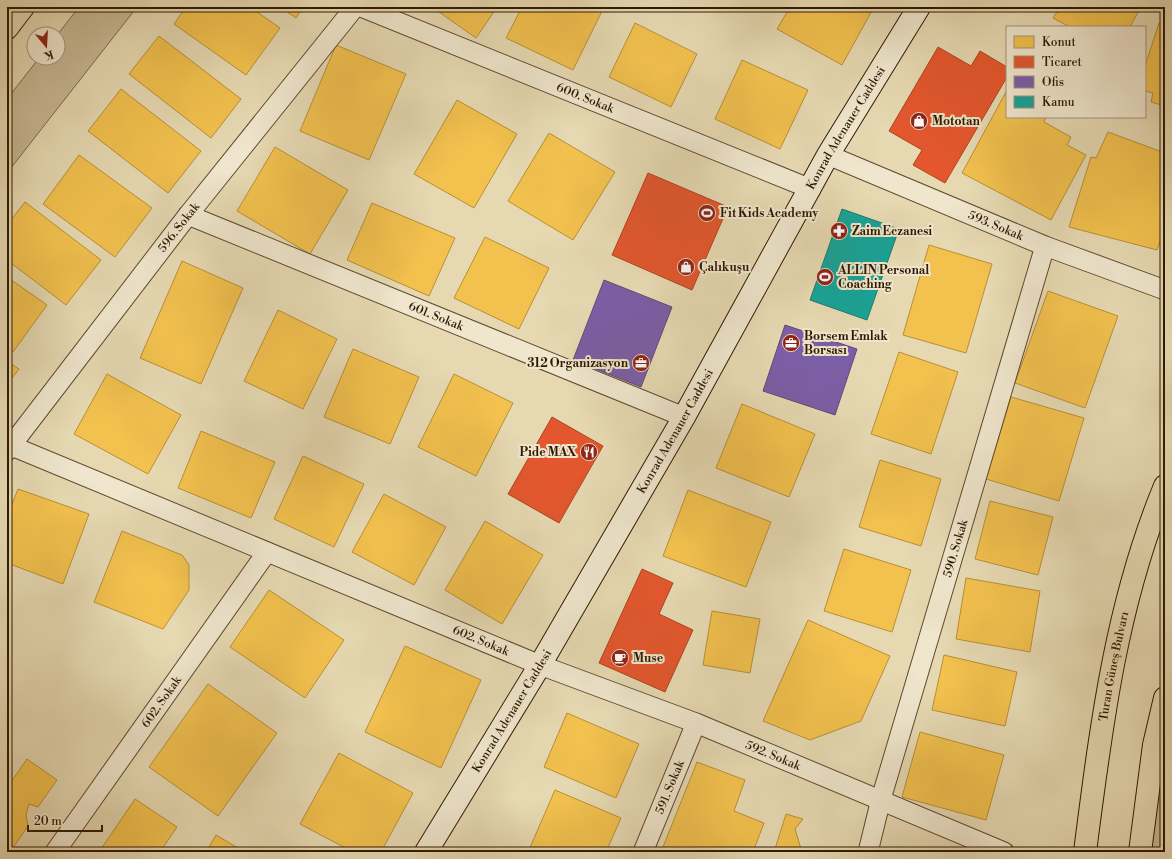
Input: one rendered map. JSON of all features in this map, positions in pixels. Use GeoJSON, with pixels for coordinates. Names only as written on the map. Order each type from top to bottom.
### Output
{"type":"FeatureCollection","features":[{"type":"Feature","properties":{"kind":"main road"},"geometry":{"type":"LineString","coordinates":[[7,28],[23,7]]}},
{"type":"Feature","properties":{"kind":"main road","name":"Konrad Adenauer Caddesi"},"geometry":{"type":"LineString","coordinates":[[426,852],[540,665],[684,416],[828,156],[919,7]]}},
{"type":"Feature","properties":{"kind":"main road","name":"Turan Güneş Bulvarı"},"geometry":{"type":"LineString","coordinates":[[1086,852],[1101,725],[1124,610],[1149,526],[1165,486]]}},
{"type":"Feature","properties":{"kind":"main road"},"geometry":{"type":"LineString","coordinates":[[1140,852],[1154,745],[1165,698]]}},
{"type":"Feature","properties":{"kind":"street","name":"596. Sokak"},"geometry":{"type":"LineString","coordinates":[[9,447],[188,215],[355,7]]}},
{"type":"Feature","properties":{"kind":"street","name":"600. Sokak"},"geometry":{"type":"LineString","coordinates":[[361,7],[811,189]]}},
{"type":"Feature","properties":{"kind":"street","name":"593. Sokak"},"geometry":{"type":"LineString","coordinates":[[828,156],[1045,246],[1165,290]]}},
{"type":"Feature","properties":{"kind":"street","name":"601. Sokak"},"geometry":{"type":"LineString","coordinates":[[188,215],[684,416]]}},
{"type":"Feature","properties":{"kind":"street","name":"590. Sokak"},"geometry":{"type":"LineString","coordinates":[[868,852],[881,799],[1045,246]]}},
{"type":"Feature","properties":{"kind":"street","name":"602. Sokak"},"geometry":{"type":"LineString","coordinates":[[9,447],[268,552],[540,665]]}},
{"type":"Feature","properties":{"kind":"street","name":"602. Sokak"},"geometry":{"type":"LineString","coordinates":[[55,852],[268,552]]}},
{"type":"Feature","properties":{"kind":"street","name":"592. Sokak"},"geometry":{"type":"LineString","coordinates":[[540,665],[696,723],[881,799],[1004,852]]}},
{"type":"Feature","properties":{"kind":"street","name":"591. Sokak"},"geometry":{"type":"LineString","coordinates":[[643,852],[696,723]]}},
{"type":"Feature","properties":{"kind":"shaded area"},"geometry":{"type":"Polygon","coordinates":[[[79,7],[137,7],[7,173],[7,99],[33,66],[66,66],[66,26],[64,26],[79,7]]]}},
{"type":"Feature","properties":{"kind":"shaded area"},"geometry":{"type":"Polygon","coordinates":[[[1165,698],[1165,852],[1140,852],[1165,698]]]}},
{"type":"Feature","properties":{"kind":"building: Konut"},"geometry":{"type":"Polygon","coordinates":[[[186,7],[250,7],[280,28],[246,75],[174,24],[186,7]]]}},
{"type":"Feature","properties":{"kind":"building: Konut"},"geometry":{"type":"Polygon","coordinates":[[[280,7],[303,7],[296,18],[280,7]]]}},
{"type":"Feature","properties":{"kind":"building: Konut"},"geometry":{"type":"Polygon","coordinates":[[[432,7],[497,7],[476,38],[432,7]]]}},
{"type":"Feature","properties":{"kind":"building: Konut"},"geometry":{"type":"Polygon","coordinates":[[[522,7],[604,7],[573,70],[506,38],[522,7]]]}},
{"type":"Feature","properties":{"kind":"building: Konut"},"geometry":{"type":"Polygon","coordinates":[[[790,7],[874,7],[842,65],[777,29],[790,7]]]}},
{"type":"Feature","properties":{"kind":"building: Konut"},"geometry":{"type":"Polygon","coordinates":[[[1060,7],[1141,7],[1131,26],[1068,26],[1053,18],[1060,7]]]}},
{"type":"Feature","properties":{"kind":"building: Konut"},"geometry":{"type":"Polygon","coordinates":[[[635,23],[697,54],[671,107],[609,77],[635,23]]]}},
{"type":"Feature","properties":{"kind":"building: Konut"},"geometry":{"type":"Polygon","coordinates":[[[1159,23],[1165,25],[1165,106],[1151,102],[1153,93],[1146,91],[1146,63],[1159,23]]]}},
{"type":"Feature","properties":{"kind":"building: Konut"},"geometry":{"type":"Polygon","coordinates":[[[159,36],[241,99],[211,138],[129,74],[159,36]]]}},
{"type":"Feature","properties":{"kind":"building: Konut"},"geometry":{"type":"Polygon","coordinates":[[[336,45],[406,74],[369,160],[300,131],[336,45]]]}},
{"type":"Feature","properties":{"kind":"building: Konut"},"geometry":{"type":"Polygon","coordinates":[[[742,60],[808,90],[780,149],[715,119],[742,60]]]}},
{"type":"Feature","properties":{"kind":"building: Konut"},"geometry":{"type":"Polygon","coordinates":[[[121,89],[201,151],[168,193],[88,131],[121,89]]]}},
{"type":"Feature","properties":{"kind":"building: Konut"},"geometry":{"type":"Polygon","coordinates":[[[1006,92],[1006,118],[1046,118],[1044,122],[1071,137],[1067,145],[1086,155],[1051,220],[962,173],[1006,92]]]}},
{"type":"Feature","properties":{"kind":"building: Konut"},"geometry":{"type":"Polygon","coordinates":[[[457,100],[517,134],[474,208],[414,174],[457,100]]]}},
{"type":"Feature","properties":{"kind":"building: Konut"},"geometry":{"type":"Polygon","coordinates":[[[1108,132],[1165,153],[1165,227],[1157,250],[1069,227],[1091,157],[1096,158],[1108,132]]]}},
{"type":"Feature","properties":{"kind":"building: Konut"},"geometry":{"type":"Polygon","coordinates":[[[549,133],[615,172],[573,240],[508,201],[549,133]]]}},
{"type":"Feature","properties":{"kind":"building: Konut"},"geometry":{"type":"Polygon","coordinates":[[[275,147],[348,190],[310,254],[237,211],[275,147]]]}},
{"type":"Feature","properties":{"kind":"building: Konut"},"geometry":{"type":"Polygon","coordinates":[[[79,155],[152,208],[115,257],[43,204],[79,155]]]}},
{"type":"Feature","properties":{"kind":"building: Konut"},"geometry":{"type":"Polygon","coordinates":[[[25,202],[101,260],[66,305],[7,260],[7,225],[25,202]]]}},
{"type":"Feature","properties":{"kind":"building: Konut"},"geometry":{"type":"Polygon","coordinates":[[[372,203],[455,238],[429,296],[347,260],[372,203]]]}},
{"type":"Feature","properties":{"kind":"building: Konut"},"geometry":{"type":"Polygon","coordinates":[[[485,237],[549,268],[519,329],[454,298],[485,237]]]}},
{"type":"Feature","properties":{"kind":"building: Konut"},"geometry":{"type":"Polygon","coordinates":[[[929,245],[992,264],[966,353],[903,335],[929,245]]]}},
{"type":"Feature","properties":{"kind":"building: Konut"},"geometry":{"type":"Polygon","coordinates":[[[182,261],[243,288],[201,384],[140,358],[182,261]]]}},
{"type":"Feature","properties":{"kind":"building: Konut"},"geometry":{"type":"Polygon","coordinates":[[[7,277],[47,305],[13,352],[7,348],[7,277]]]}},
{"type":"Feature","properties":{"kind":"building: Konut"},"geometry":{"type":"Polygon","coordinates":[[[1048,291],[1118,316],[1085,408],[1015,383],[1048,291]]]}},
{"type":"Feature","properties":{"kind":"building: Konut"},"geometry":{"type":"Polygon","coordinates":[[[278,310],[337,339],[303,409],[244,381],[278,310]]]}},
{"type":"Feature","properties":{"kind":"building: Konut"},"geometry":{"type":"Polygon","coordinates":[[[353,349],[419,377],[390,444],[324,417],[353,349]]]}},
{"type":"Feature","properties":{"kind":"building: Konut"},"geometry":{"type":"Polygon","coordinates":[[[899,352],[958,372],[931,454],[871,434],[899,352]]]}},
{"type":"Feature","properties":{"kind":"building: Konut"},"geometry":{"type":"Polygon","coordinates":[[[7,361],[19,369],[7,385],[7,361]]]}},
{"type":"Feature","properties":{"kind":"building: Konut"},"geometry":{"type":"Polygon","coordinates":[[[107,374],[181,415],[148,474],[74,434],[107,374]]]}},
{"type":"Feature","properties":{"kind":"building: Konut"},"geometry":{"type":"Polygon","coordinates":[[[454,374],[513,403],[476,476],[418,447],[454,374]]]}},
{"type":"Feature","properties":{"kind":"building: Konut"},"geometry":{"type":"Polygon","coordinates":[[[1011,397],[1084,418],[1059,501],[986,479],[1011,397]]]}},
{"type":"Feature","properties":{"kind":"building: Konut"},"geometry":{"type":"Polygon","coordinates":[[[742,404],[815,434],[789,497],[716,468],[742,404]]]}},
{"type":"Feature","properties":{"kind":"building: Konut"},"geometry":{"type":"Polygon","coordinates":[[[201,431],[275,462],[251,518],[178,488],[201,431]]]}},
{"type":"Feature","properties":{"kind":"building: Konut"},"geometry":{"type":"Polygon","coordinates":[[[303,456],[364,484],[334,547],[274,519],[303,456]]]}},
{"type":"Feature","properties":{"kind":"building: Konut"},"geometry":{"type":"Polygon","coordinates":[[[880,460],[941,479],[921,546],[859,527],[880,460]]]}},
{"type":"Feature","properties":{"kind":"building: Konut"},"geometry":{"type":"Polygon","coordinates":[[[18,489],[89,514],[63,584],[7,563],[7,517],[18,489]]]}},
{"type":"Feature","properties":{"kind":"building: Konut"},"geometry":{"type":"Polygon","coordinates":[[[688,490],[771,522],[746,587],[663,556],[688,490]]]}},
{"type":"Feature","properties":{"kind":"building: Konut"},"geometry":{"type":"Polygon","coordinates":[[[384,494],[446,527],[414,585],[352,552],[384,494]]]}},
{"type":"Feature","properties":{"kind":"building: Konut"},"geometry":{"type":"Polygon","coordinates":[[[990,501],[1053,517],[1038,575],[975,559],[990,501]]]}},
{"type":"Feature","properties":{"kind":"building: Konut"},"geometry":{"type":"Polygon","coordinates":[[[485,521],[543,555],[502,624],[445,590],[485,521]]]}},
{"type":"Feature","properties":{"kind":"building: Konut"},"geometry":{"type":"Polygon","coordinates":[[[122,531],[182,555],[189,565],[189,590],[163,629],[94,602],[122,531]]]}},
{"type":"Feature","properties":{"kind":"building: Konut"},"geometry":{"type":"Polygon","coordinates":[[[844,549],[911,570],[892,632],[824,611],[844,549]]]}},
{"type":"Feature","properties":{"kind":"building: Konut"},"geometry":{"type":"Polygon","coordinates":[[[966,578],[1040,591],[1030,652],[956,639],[966,578]]]}},
{"type":"Feature","properties":{"kind":"building: Konut"},"geometry":{"type":"Polygon","coordinates":[[[269,590],[344,640],[305,698],[230,647],[269,590]]]}},
{"type":"Feature","properties":{"kind":"building: Konut"},"geometry":{"type":"Polygon","coordinates":[[[712,611],[760,619],[750,673],[703,665],[712,611]]]}},
{"type":"Feature","properties":{"kind":"building: Konut"},"geometry":{"type":"Polygon","coordinates":[[[7,620],[12,624],[7,632],[7,620]]]}},
{"type":"Feature","properties":{"kind":"building: Konut"},"geometry":{"type":"Polygon","coordinates":[[[808,620],[890,656],[861,721],[810,740],[763,721],[808,620]]]}},
{"type":"Feature","properties":{"kind":"building: Konut"},"geometry":{"type":"Polygon","coordinates":[[[405,646],[481,680],[441,768],[365,732],[405,646]]]}},
{"type":"Feature","properties":{"kind":"building: Konut"},"geometry":{"type":"Polygon","coordinates":[[[944,655],[1017,672],[1005,726],[932,710],[944,655]]]}},
{"type":"Feature","properties":{"kind":"building: Konut"},"geometry":{"type":"Polygon","coordinates":[[[208,684],[277,733],[218,816],[149,767],[208,684]]]}},
{"type":"Feature","properties":{"kind":"building: Konut"},"geometry":{"type":"Polygon","coordinates":[[[567,713],[639,744],[616,798],[544,767],[567,713]]]}},
{"type":"Feature","properties":{"kind":"building: Konut"},"geometry":{"type":"Polygon","coordinates":[[[920,732],[1004,755],[986,820],[902,797],[920,732]]]}},
{"type":"Feature","properties":{"kind":"building: Konut"},"geometry":{"type":"Polygon","coordinates":[[[339,753],[413,793],[381,852],[353,852],[300,824],[339,753]]]}},
{"type":"Feature","properties":{"kind":"building: Konut"},"geometry":{"type":"Polygon","coordinates":[[[27,759],[57,780],[38,807],[29,804],[26,815],[28,826],[10,852],[7,852],[7,780],[11,782],[27,759]]]}},
{"type":"Feature","properties":{"kind":"building: Konut"},"geometry":{"type":"Polygon","coordinates":[[[697,762],[745,780],[734,811],[764,823],[753,852],[661,852],[697,762]]]}},
{"type":"Feature","properties":{"kind":"building: Konut"},"geometry":{"type":"Polygon","coordinates":[[[555,790],[621,818],[606,852],[528,852],[555,790]]]}},
{"type":"Feature","properties":{"kind":"building: Konut"},"geometry":{"type":"Polygon","coordinates":[[[135,799],[177,827],[160,852],[99,852],[135,799]]]}},
{"type":"Feature","properties":{"kind":"building: Konut"},"geometry":{"type":"Polygon","coordinates":[[[786,814],[803,819],[795,829],[802,852],[774,852],[786,814]]]}},
{"type":"Feature","properties":{"kind":"building: Konut"},"geometry":{"type":"Polygon","coordinates":[[[216,835],[245,852],[206,852],[216,835]]]}},
{"type":"Feature","properties":{"kind":"building: Konut"},"geometry":{"type":"Polygon","coordinates":[[[482,847],[492,852],[479,852],[482,847]]]}},
{"type":"Feature","properties":{"kind":"building: Ticaret"},"geometry":{"type":"Polygon","coordinates":[[[938,47],[971,66],[980,51],[1006,66],[1006,79],[945,183],[913,165],[922,150],[889,131],[938,47]]]}},
{"type":"Feature","properties":{"kind":"building: Ticaret"},"geometry":{"type":"Polygon","coordinates":[[[648,173],[728,207],[692,290],[612,255],[648,173]]]}},
{"type":"Feature","properties":{"kind":"building: Ticaret"},"geometry":{"type":"Polygon","coordinates":[[[552,417],[603,446],[559,523],[508,494],[552,417]]]}},
{"type":"Feature","properties":{"kind":"building: Ticaret"},"geometry":{"type":"Polygon","coordinates":[[[642,569],[673,583],[659,614],[693,630],[665,692],[599,663],[642,569]]]}},
{"type":"Feature","properties":{"kind":"building: Ofis"},"geometry":{"type":"Polygon","coordinates":[[[604,280],[672,307],[641,387],[573,360],[604,280]]]}},
{"type":"Feature","properties":{"kind":"building: Ofis"},"geometry":{"type":"Polygon","coordinates":[[[785,325],[857,349],[835,415],[763,391],[785,325]]]}},
{"type":"Feature","properties":{"kind":"building: Kamu"},"geometry":{"type":"Polygon","coordinates":[[[842,209],[899,229],[867,320],[810,300],[842,209]]]}},
{"type":"Feature","properties":{"kind":"place","name":"Mototan"},"geometry":{"type":"Point","coordinates":[919,121]}},
{"type":"Feature","properties":{"kind":"place","name":"Fit Kids Academy"},"geometry":{"type":"Point","coordinates":[707,213]}},
{"type":"Feature","properties":{"kind":"place","name":"Zaim Eczanesi"},"geometry":{"type":"Point","coordinates":[839,231]}},
{"type":"Feature","properties":{"kind":"place","name":"Çalıkuşu"},"geometry":{"type":"Point","coordinates":[686,267]}},
{"type":"Feature","properties":{"kind":"place","name":"ALLIN Personal Coaching"},"geometry":{"type":"Point","coordinates":[825,277]}},
{"type":"Feature","properties":{"kind":"place","name":"Borsem Emlak Borsası"},"geometry":{"type":"Point","coordinates":[791,343]}},
{"type":"Feature","properties":{"kind":"place","name":"312 Organizasyon"},"geometry":{"type":"Point","coordinates":[641,363]}},
{"type":"Feature","properties":{"kind":"place","name":"Pide MAX"},"geometry":{"type":"Point","coordinates":[589,452]}},
{"type":"Feature","properties":{"kind":"place","name":"Muse"},"geometry":{"type":"Point","coordinates":[620,658]}}]}
